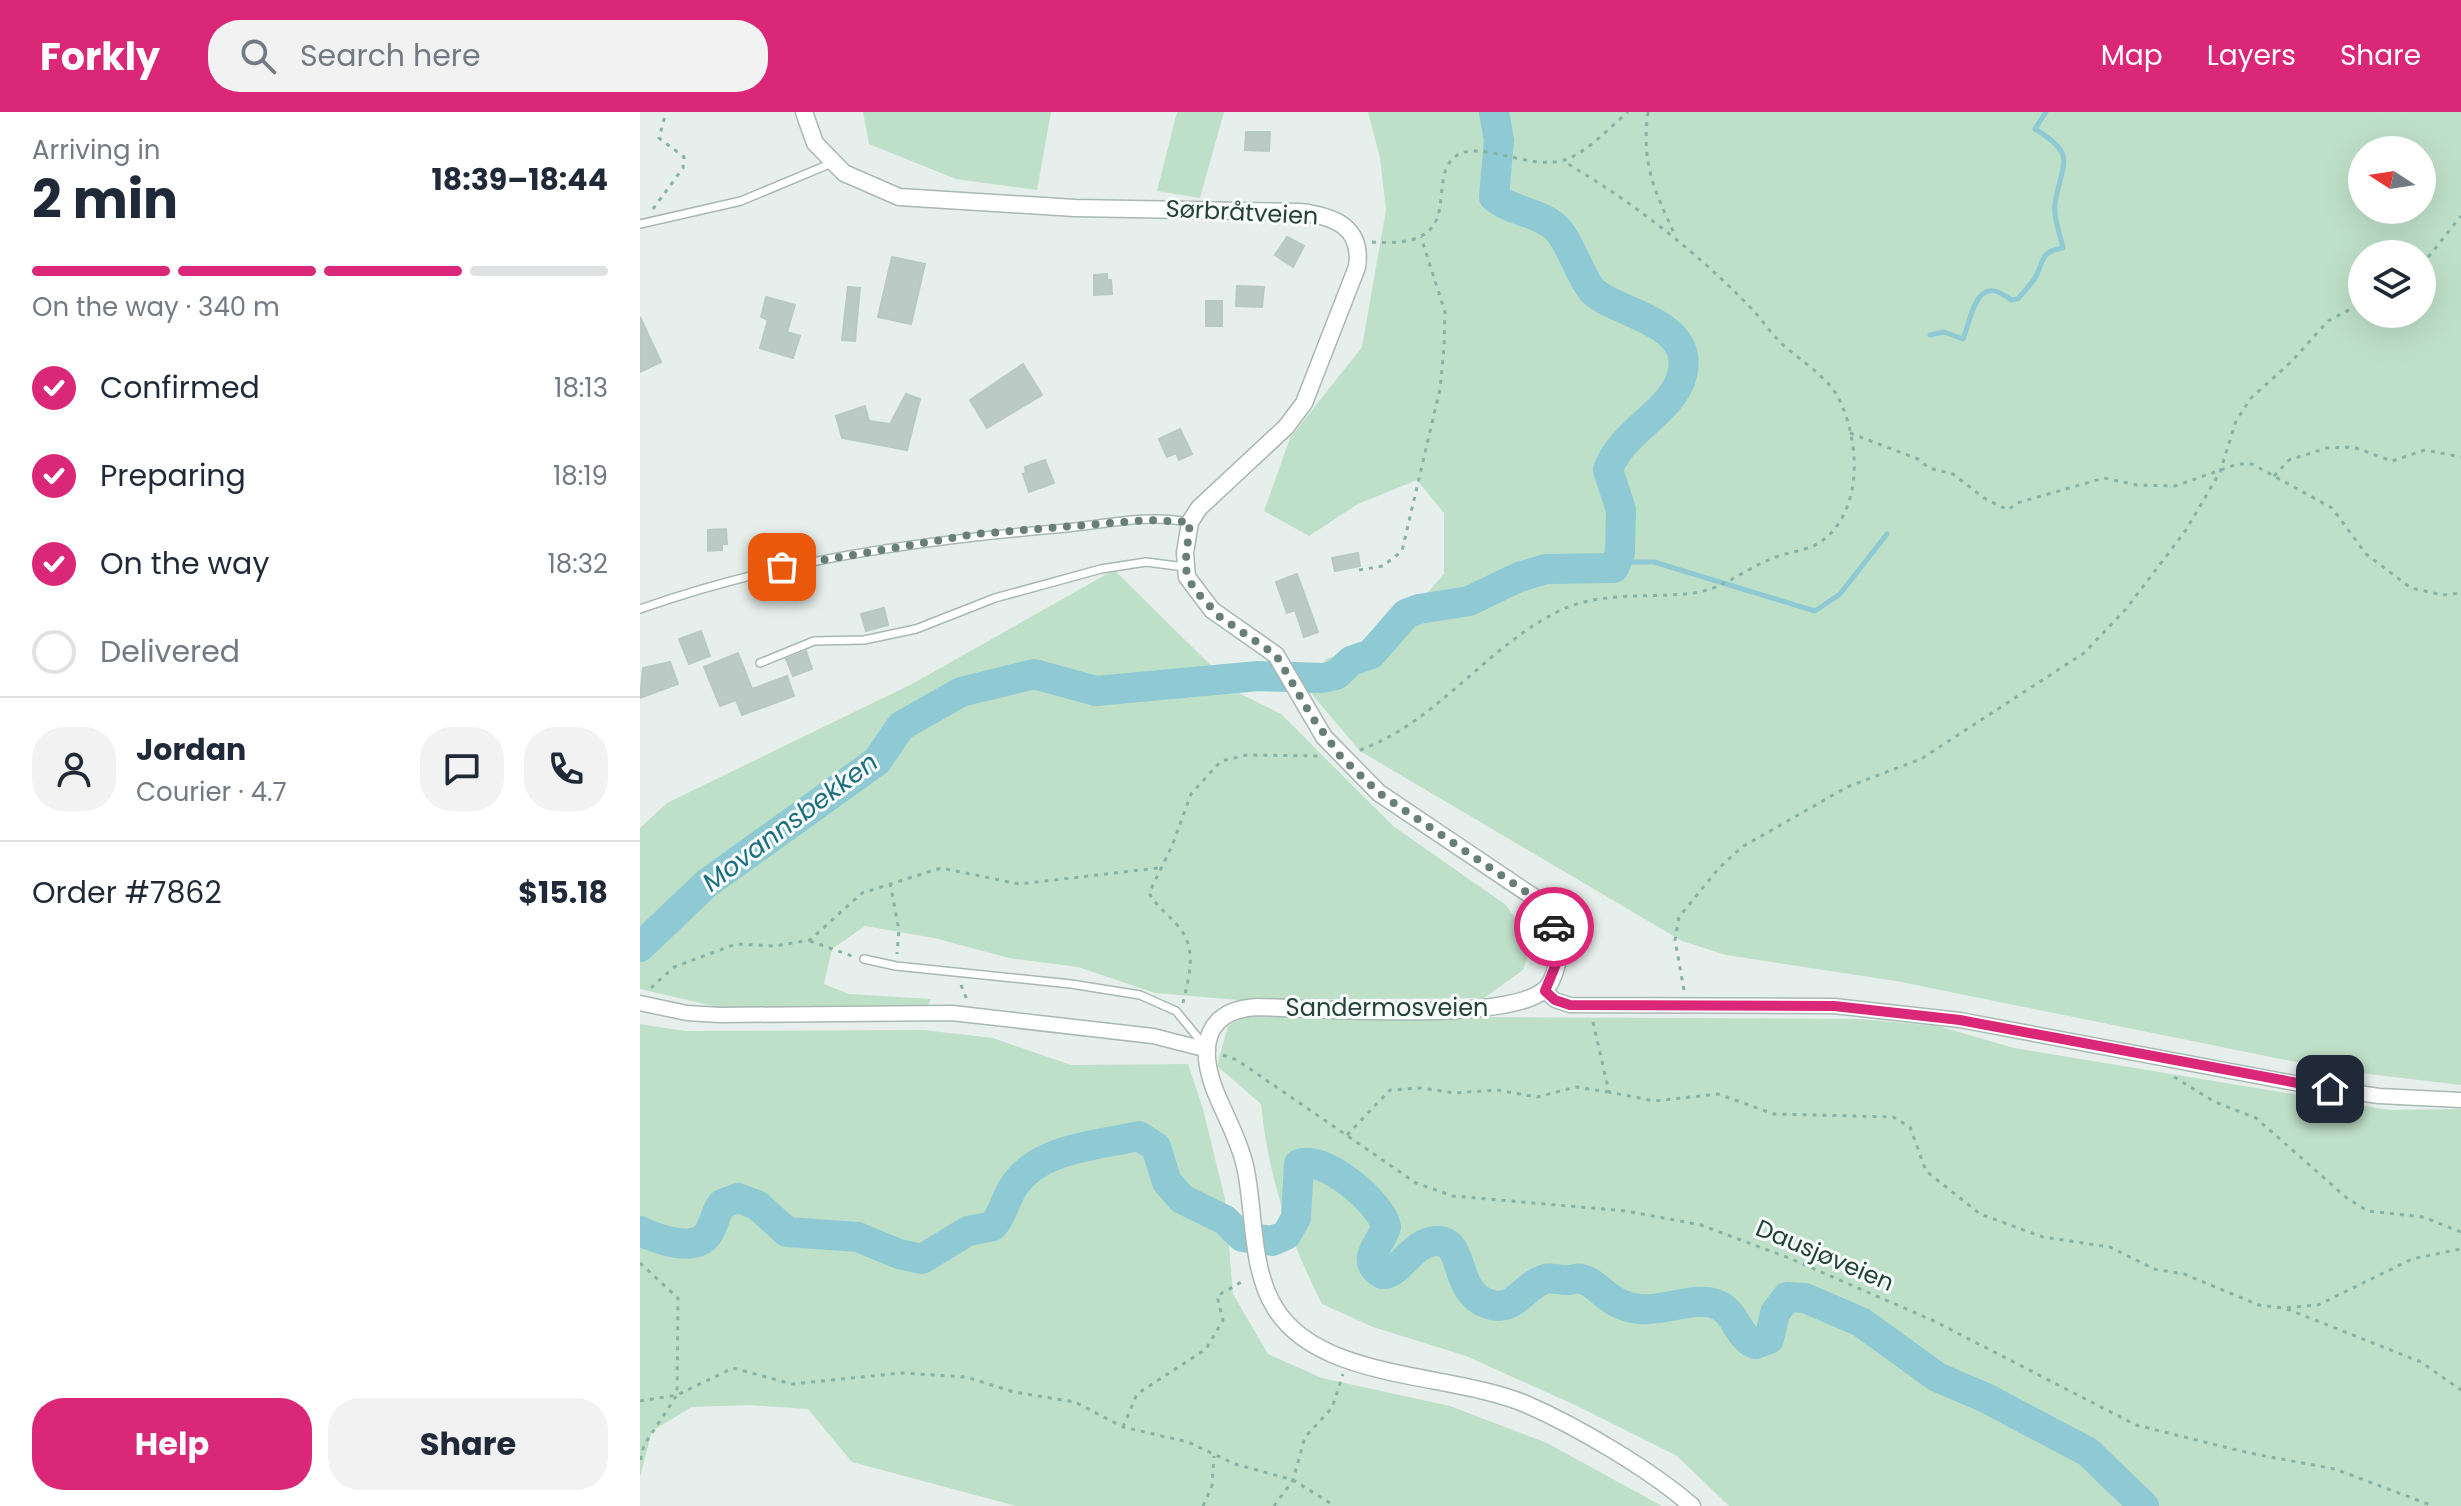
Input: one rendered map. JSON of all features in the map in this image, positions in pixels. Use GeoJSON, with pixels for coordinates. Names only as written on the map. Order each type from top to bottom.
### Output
{"type":"FeatureCollection","features":[{"type":"Feature","properties":{"kind":"street","name":"Sørbråtveien"},"geometry":{"type":"LineString","coordinates":[[804,112],[815,143],[832,163],[865,186],[899,197],[1075,208],[1286,211],[1320,214],[1343,224],[1356,240],[1357,267],[1304,403],[1286,427],[1199,508],[1190,522]]}},
{"type":"Feature","properties":{"kind":"street"},"geometry":{"type":"LineString","coordinates":[[1190,522],[1185,567],[1193,588],[1212,610],[1269,649],[1341,757],[1379,793],[1512,880],[1545,908],[1555,928],[1559,951],[1554,975],[1545,991],[1561,1003],[1592,1006],[1834,1006],[1960,1020],[2305,1085],[2379,1096],[2461,1100]]}},
{"type":"Feature","properties":{"kind":"street","name":"Sandermosveien"},"geometry":{"type":"LineString","coordinates":[[1208,1050],[1214,1025],[1236,1008],[1483,1008],[1521,1002],[1545,991]]}},
{"type":"Feature","properties":{"kind":"street"},"geometry":{"type":"LineString","coordinates":[[640,1003],[687,1013],[720,1015],[971,1015],[1153,1036],[1208,1050],[1206,1063],[1244,1162],[1262,1270],[1272,1304],[1302,1340],[1348,1358],[1492,1391],[1528,1405],[1654,1477],[1692,1506]]}},
{"type":"Feature","properties":{"kind":"lane"},"geometry":{"type":"LineString","coordinates":[[643,223],[764,194],[832,163]]}},
{"type":"Feature","properties":{"kind":"lane"},"geometry":{"type":"LineString","coordinates":[[640,609],[763,571],[919,543],[976,534],[1148,520],[1190,522]]}},
{"type":"Feature","properties":{"kind":"lane"},"geometry":{"type":"LineString","coordinates":[[760,663],[814,641],[864,640],[916,629],[995,598],[1101,569],[1146,562],[1185,567]]}},
{"type":"Feature","properties":{"kind":"lane"},"geometry":{"type":"LineString","coordinates":[[864,959],[896,966],[1140,995],[1180,1015],[1208,1050]]}},
{"type":"Feature","properties":{"kind":"path"},"geometry":{"type":"LineString","coordinates":[[643,223],[683,168],[684,157],[659,138],[666,112]]}},
{"type":"Feature","properties":{"kind":"path"},"geometry":{"type":"LineString","coordinates":[[1383,243],[1421,237],[1437,221],[1446,172],[1455,156],[1470,150],[1491,151],[1510,160],[1563,161],[1583,151],[1628,112]]}},
{"type":"Feature","properties":{"kind":"path"},"geometry":{"type":"LineString","coordinates":[[1648,112],[1644,142],[1649,179],[1676,239]]}},
{"type":"Feature","properties":{"kind":"path"},"geometry":{"type":"LineString","coordinates":[[1180,1015],[1193,960],[1179,927],[1158,909],[1149,893],[1172,846],[1191,794],[1221,761],[1247,755],[1341,757],[1390,739],[1558,611],[1616,597],[1695,593],[1715,588],[1770,559],[1822,542],[1843,517],[1855,488],[1850,432],[1840,399],[1818,374],[1778,340],[1753,310],[1676,239],[1626,199],[1563,161]]}},
{"type":"Feature","properties":{"kind":"path"},"geometry":{"type":"LineString","coordinates":[[2436,247],[2461,216]]}},
{"type":"Feature","properties":{"kind":"path"},"geometry":{"type":"LineString","coordinates":[[1359,570],[1383,566],[1402,551],[1440,389],[1445,312],[1421,237]]}},
{"type":"Feature","properties":{"kind":"path"},"geometry":{"type":"LineString","coordinates":[[1683,1006],[1675,940],[1679,917],[1719,868],[1742,847],[1847,787],[1921,759],[2084,653],[2126,609],[2186,530],[2220,472],[2236,421],[2251,398],[2291,362],[2328,321],[2348,310]]}},
{"type":"Feature","properties":{"kind":"path"},"geometry":{"type":"LineString","coordinates":[[1850,432],[1918,459],[1929,468],[1953,474],[1984,498],[2008,510],[2017,503],[2104,478],[2137,485],[2175,486],[2238,464],[2252,464],[2332,508],[2366,554],[2411,588],[2443,595],[2461,593]]}},
{"type":"Feature","properties":{"kind":"path"},"geometry":{"type":"LineString","coordinates":[[2274,476],[2289,460],[2327,448],[2353,447],[2392,461],[2425,450],[2461,457]]}},
{"type":"Feature","properties":{"kind":"path"},"geometry":{"type":"LineString","coordinates":[[810,940],[862,893],[941,868],[1019,884],[1159,868]]}},
{"type":"Feature","properties":{"kind":"path"},"geometry":{"type":"LineString","coordinates":[[890,883],[899,930],[896,966]]}},
{"type":"Feature","properties":{"kind":"path"},"geometry":{"type":"LineString","coordinates":[[651,989],[674,967],[736,944],[775,946],[810,940],[864,959]]}},
{"type":"Feature","properties":{"kind":"path"},"geometry":{"type":"LineString","coordinates":[[955,971],[971,1015]]}},
{"type":"Feature","properties":{"kind":"path"},"geometry":{"type":"LineString","coordinates":[[1592,1006],[1609,1092]]}},
{"type":"Feature","properties":{"kind":"path","name":"Dausjøveien"},"geometry":{"type":"LineString","coordinates":[[1208,1050],[1237,1060],[1416,1183],[1453,1196],[1584,1206],[1701,1225],[1789,1258],[1934,1321],[2136,1425],[2249,1453],[2335,1469],[2433,1506]]}},
{"type":"Feature","properties":{"kind":"path"},"geometry":{"type":"LineString","coordinates":[[2171,1075],[2215,1102],[2256,1118],[2368,1211],[2423,1217],[2461,1232]]}},
{"type":"Feature","properties":{"kind":"path"},"geometry":{"type":"LineString","coordinates":[[1347,1136],[1390,1090],[1421,1088],[1455,1093],[1497,1090],[1537,1097],[1576,1087],[1654,1101],[1718,1094],[1774,1114],[1893,1117],[1910,1127],[1926,1171],[1980,1214],[2043,1237],[2110,1247],[2154,1269],[2184,1274],[2259,1305],[2284,1308],[2318,1305],[2412,1259],[2461,1249]]}},
{"type":"Feature","properties":{"kind":"path"},"geometry":{"type":"LineString","coordinates":[[640,1263],[678,1298],[677,1395],[644,1445],[640,1462]]}},
{"type":"Feature","properties":{"kind":"path"},"geometry":{"type":"LineString","coordinates":[[1123,1427],[1137,1394],[1206,1349],[1223,1320],[1217,1296],[1262,1270]]}},
{"type":"Feature","properties":{"kind":"path"},"geometry":{"type":"LineString","coordinates":[[2284,1308],[2421,1362],[2461,1390]]}},
{"type":"Feature","properties":{"kind":"path"},"geometry":{"type":"LineString","coordinates":[[1274,1506],[1293,1480],[1305,1437],[1332,1408],[1348,1358]]}},
{"type":"Feature","properties":{"kind":"path"},"geometry":{"type":"LineString","coordinates":[[640,1401],[677,1395],[733,1368],[792,1384],[901,1373],[966,1377],[1014,1392],[1075,1402],[1123,1427],[1188,1442],[1214,1454],[1293,1480],[1335,1506]]}},
{"type":"Feature","properties":{"kind":"path"},"geometry":{"type":"LineString","coordinates":[[1203,1506],[1212,1486],[1214,1454]]}},
{"type":"Feature","properties":{"kind":"green space"},"geometry":{"type":"Polygon","coordinates":[[[863,112],[1051,112],[1037,190],[956,179],[869,144],[863,112]]]}},
{"type":"Feature","properties":{"kind":"green space"},"geometry":{"type":"Polygon","coordinates":[[[1177,112],[1224,112],[1200,198],[1157,191],[1177,112]]]}},
{"type":"Feature","properties":{"kind":"green space"},"geometry":{"type":"Polygon","coordinates":[[[1368,112],[2461,112],[2461,1085],[2335,1070],[1896,981],[1726,955],[1682,941],[1360,751],[1310,692],[1326,659],[1385,641],[1444,574],[1444,513],[1417,480],[1358,504],[1309,536],[1264,511],[1290,438],[1362,347],[1386,210],[1380,158],[1368,112]]]}},
{"type":"Feature","properties":{"kind":"green space"},"geometry":{"type":"Polygon","coordinates":[[[1114,570],[1239,693],[1281,714],[1393,826],[1506,905],[1532,942],[1523,970],[1484,998],[1238,1000],[1155,993],[1078,967],[1009,958],[934,938],[865,926],[832,949],[824,984],[849,994],[931,999],[925,1011],[735,1011],[640,989],[640,828],[667,803],[912,684],[1114,570]]]}},
{"type":"Feature","properties":{"kind":"green space"},"geometry":{"type":"Polygon","coordinates":[[[1246,1016],[1859,1019],[1938,1026],[2014,1048],[2390,1110],[2461,1109],[2461,1506],[1729,1506],[1677,1456],[1575,1405],[1466,1356],[1373,1327],[1322,1304],[1282,1207],[1269,1156],[1261,1104],[1217,1066],[1228,1026],[1246,1016]]]}},
{"type":"Feature","properties":{"kind":"green space"},"geometry":{"type":"Polygon","coordinates":[[[640,1024],[685,1031],[923,1030],[993,1038],[1071,1065],[1188,1064],[1203,1109],[1225,1199],[1233,1294],[1268,1354],[1322,1378],[1450,1406],[1547,1443],[1662,1506],[1016,1506],[852,1462],[808,1409],[749,1405],[692,1407],[652,1431],[640,1477],[640,1024]]]}},
{"type":"Feature","properties":{"kind":"building"},"geometry":{"type":"Polygon","coordinates":[[[1246,132],[1270,132],[1269,151],[1245,150],[1246,132]]]}},
{"type":"Feature","properties":{"kind":"building"},"geometry":{"type":"Polygon","coordinates":[[[1287,237],[1304,246],[1293,267],[1275,255],[1287,237]]]}},
{"type":"Feature","properties":{"kind":"building"},"geometry":{"type":"Polygon","coordinates":[[[892,257],[925,264],[911,324],[878,317],[892,257]]]}},
{"type":"Feature","properties":{"kind":"building"},"geometry":{"type":"Polygon","coordinates":[[[1107,274],[1107,280],[1111,280],[1112,294],[1094,295],[1094,275],[1107,274]]]}},
{"type":"Feature","properties":{"kind":"building"},"geometry":{"type":"Polygon","coordinates":[[[1237,286],[1264,287],[1262,307],[1236,306],[1237,286]]]}},
{"type":"Feature","properties":{"kind":"building"},"geometry":{"type":"Polygon","coordinates":[[[848,287],[860,288],[855,341],[842,340],[848,287]]]}},
{"type":"Feature","properties":{"kind":"building"},"geometry":{"type":"Polygon","coordinates":[[[766,297],[795,305],[787,332],[800,336],[793,358],[760,348],[768,320],[761,317],[766,297]]]}},
{"type":"Feature","properties":{"kind":"building"},"geometry":{"type":"Polygon","coordinates":[[[1206,301],[1222,301],[1222,326],[1206,326],[1206,301]]]}},
{"type":"Feature","properties":{"kind":"building"},"geometry":{"type":"Polygon","coordinates":[[[640,317],[661,362],[640,372],[640,317]]]}},
{"type":"Feature","properties":{"kind":"building"},"geometry":{"type":"Polygon","coordinates":[[[1023,364],[1042,395],[987,428],[970,400],[1023,364]]]}},
{"type":"Feature","properties":{"kind":"building"},"geometry":{"type":"Polygon","coordinates":[[[906,394],[920,399],[907,450],[842,438],[836,416],[865,406],[869,421],[890,424],[906,394]]]}},
{"type":"Feature","properties":{"kind":"building"},"geometry":{"type":"Polygon","coordinates":[[[1180,429],[1192,454],[1179,460],[1176,453],[1167,457],[1159,439],[1180,429]]]}},
{"type":"Feature","properties":{"kind":"building"},"geometry":{"type":"Polygon","coordinates":[[[1045,460],[1054,483],[1029,492],[1023,474],[1026,473],[1025,467],[1045,460]]]}},
{"type":"Feature","properties":{"kind":"building"},"geometry":{"type":"Polygon","coordinates":[[[726,529],[727,544],[722,544],[722,550],[708,551],[708,530],[726,529]]]}},
{"type":"Feature","properties":{"kind":"building"},"geometry":{"type":"Polygon","coordinates":[[[1358,553],[1360,566],[1335,571],[1332,558],[1358,553]]]}},
{"type":"Feature","properties":{"kind":"building"},"geometry":{"type":"Polygon","coordinates":[[[1297,574],[1318,632],[1304,637],[1295,610],[1287,613],[1276,582],[1297,574]]]}},
{"type":"Feature","properties":{"kind":"building"},"geometry":{"type":"Polygon","coordinates":[[[884,608],[888,625],[866,631],[861,614],[884,608]]]}},
{"type":"Feature","properties":{"kind":"building"},"geometry":{"type":"Polygon","coordinates":[[[701,631],[710,656],[689,664],[679,639],[701,631]]]}},
{"type":"Feature","properties":{"kind":"building"},"geometry":{"type":"Polygon","coordinates":[[[806,651],[812,669],[793,676],[786,659],[806,651]]]}},
{"type":"Feature","properties":{"kind":"building"},"geometry":{"type":"Polygon","coordinates":[[[738,653],[752,689],[787,676],[794,696],[742,715],[736,700],[720,706],[704,667],[738,653]]]}},
{"type":"Feature","properties":{"kind":"building"},"geometry":{"type":"Polygon","coordinates":[[[670,662],[678,684],[640,698],[643,668],[670,662]]]}},
{"type":"Feature","properties":{"kind":"waterway","name":"Movannsbekken"},"geometry":{"type":"LineString","coordinates":[[640,947],[706,884],[877,761],[901,726],[961,692],[1034,674],[1096,691],[1258,676],[1323,678],[1336,675],[1351,661],[1371,654],[1406,614],[1419,609],[1469,601],[1519,577],[1546,569],[1614,568],[1620,553],[1621,510],[1608,470],[1624,444],[1677,388],[1682,375],[1683,356],[1677,341],[1665,330],[1602,298],[1591,289],[1554,226],[1494,197],[1499,140],[1494,112]]}},
{"type":"Feature","properties":{"kind":"waterway"},"geometry":{"type":"LineString","coordinates":[[1930,335],[1944,332],[1963,339],[1973,309],[1983,294],[1999,292],[2011,300],[2018,299],[2035,278],[2046,255],[2063,248],[2055,208],[2064,160],[2057,146],[2035,129],[2046,112]]}},
{"type":"Feature","properties":{"kind":"waterway"},"geometry":{"type":"LineString","coordinates":[[1618,562],[1654,562],[1815,611],[1840,594],[1887,534]]}},
{"type":"Feature","properties":{"kind":"waterway","name":"Movannsbekken"},"geometry":{"type":"LineString","coordinates":[[640,1231],[675,1243],[694,1243],[708,1234],[722,1204],[738,1198],[757,1205],[787,1232],[858,1237],[899,1254],[922,1259],[968,1231],[993,1226],[1014,1186],[1039,1163],[1070,1150],[1139,1136],[1156,1147],[1167,1182],[1182,1199],[1225,1220],[1242,1237],[1272,1241],[1286,1235],[1296,1218],[1299,1164],[1309,1163],[1322,1166],[1350,1183],[1382,1217],[1386,1227],[1372,1257],[1372,1263],[1382,1274],[1394,1270],[1420,1246],[1437,1241],[1447,1243],[1453,1249],[1470,1290],[1492,1305],[1500,1306],[1514,1301],[1545,1279],[1579,1278],[1628,1307],[1649,1309],[1699,1302],[1718,1305],[1729,1313],[1744,1336],[1755,1344],[1769,1339],[1775,1313],[1787,1297],[1805,1298],[1861,1322],[1937,1377],[1986,1398],[2088,1452],[2144,1506]]}},
{"type":"Feature","properties":{"kind":"way so far"},"geometry":{"type":"LineString","coordinates":[[782,567],[976,534],[1148,520],[1190,522],[1185,567],[1193,588],[1220,617],[1276,655],[1324,737],[1341,757],[1379,793],[1535,898],[1545,908],[1554,927]]}},
{"type":"Feature","properties":{"kind":"route"},"geometry":{"type":"LineString","coordinates":[[1554,927],[1558,939],[1558,959],[1545,991],[1555,1000],[1570,1005],[1834,1006],[1960,1020],[2330,1089]]}}]}
